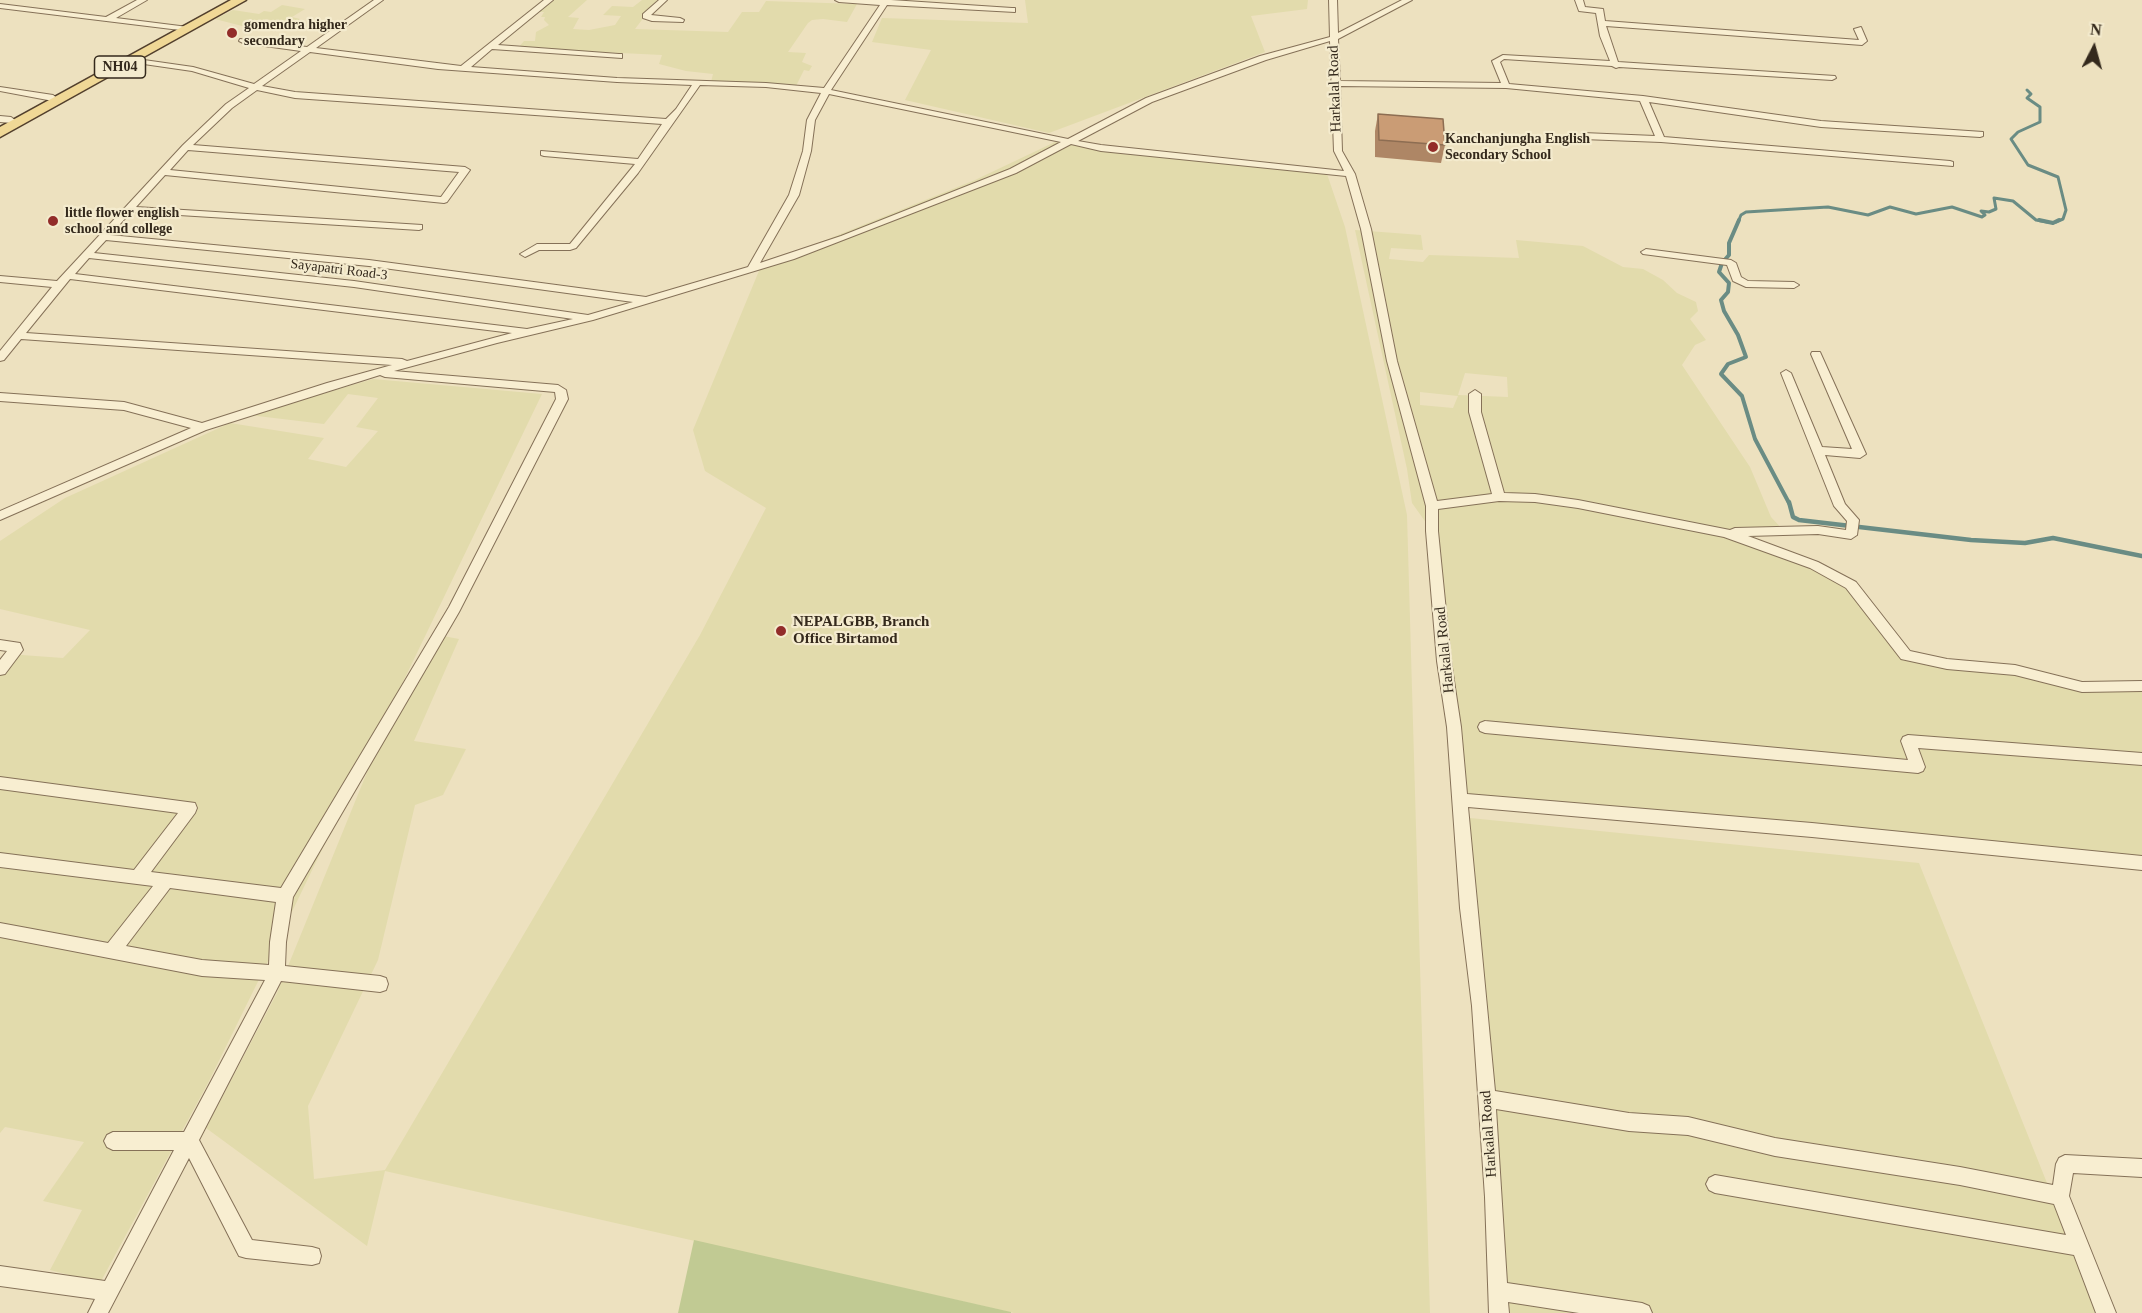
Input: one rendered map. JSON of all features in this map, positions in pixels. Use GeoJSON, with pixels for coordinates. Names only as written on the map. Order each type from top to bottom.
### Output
{"type":"FeatureCollection","features":[{"type":"Feature","properties":{"kind":"main road","name":"NH04"},"geometry":{"type":"LineString","coordinates":[[0,133],[133,60],[230,0]]}},
{"type":"Feature","properties":{"kind":"main road","name":"NH04"},"geometry":{"type":"LineString","coordinates":[[4,122],[240,0]]}},
{"type":"Feature","properties":{"kind":"street"},"geometry":{"type":"LineString","coordinates":[[108,19],[143,0]]}},
{"type":"Feature","properties":{"kind":"street"},"geometry":{"type":"LineString","coordinates":[[0,358],[64,280],[127,209],[229,106],[310,51],[379,0]]}},
{"type":"Feature","properties":{"kind":"street"},"geometry":{"type":"LineString","coordinates":[[463,69],[549,0]]}},
{"type":"Feature","properties":{"kind":"street"},"geometry":{"type":"LineString","coordinates":[[663,0],[646,16],[652,19],[680,20]]}},
{"type":"Feature","properties":{"kind":"street"},"geometry":{"type":"LineString","coordinates":[[839,0],[1012,10]]}},
{"type":"Feature","properties":{"kind":"street","name":"Harkalal Road"},"geometry":{"type":"LineString","coordinates":[[1333,0],[1338,151],[1350,174],[1366,229],[1392,361],[1432,506],[1432,531],[1444,661],[1455,727],[1468,908],[1480,1006],[1499,1313]]}},
{"type":"Feature","properties":{"kind":"street"},"geometry":{"type":"LineString","coordinates":[[0,516],[202,427],[376,373],[589,318],[790,257],[843,238],[1013,171],[1162,95],[1263,58],[1334,38],[1408,0]]}},
{"type":"Feature","properties":{"kind":"street"},"geometry":{"type":"LineString","coordinates":[[1579,0],[1582,9],[1600,11],[1604,36],[1616,66]]}},
{"type":"Feature","properties":{"kind":"street"},"geometry":{"type":"LineString","coordinates":[[753,267],[794,195],[807,151],[811,120],[825,91],[887,1]]}},
{"type":"Feature","properties":{"kind":"street"},"geometry":{"type":"LineString","coordinates":[[0,6],[183,29]]}},
{"type":"Feature","properties":{"kind":"street"},"geometry":{"type":"LineString","coordinates":[[1602,23],[1862,43],[1858,29]]}},
{"type":"Feature","properties":{"kind":"street"},"geometry":{"type":"LineString","coordinates":[[243,41],[463,69],[579,78],[766,85],[825,91],[1101,148],[1350,174]]}},
{"type":"Feature","properties":{"kind":"street"},"geometry":{"type":"LineString","coordinates":[[490,47],[619,56]]}},
{"type":"Feature","properties":{"kind":"street"},"geometry":{"type":"LineString","coordinates":[[1506,86],[1496,61],[1503,57],[1832,78]]}},
{"type":"Feature","properties":{"kind":"street"},"geometry":{"type":"LineString","coordinates":[[133,60],[193,69],[254,87],[332,98],[668,122]]}},
{"type":"Feature","properties":{"kind":"street"},"geometry":{"type":"LineString","coordinates":[[525,254],[537,247],[567,248],[573,246],[640,162],[668,122],[680,111],[697,83]]}},
{"type":"Feature","properties":{"kind":"street"},"geometry":{"type":"LineString","coordinates":[[1335,83],[1506,86],[1643,99],[1821,124],[1980,134]]}},
{"type":"Feature","properties":{"kind":"street"},"geometry":{"type":"LineString","coordinates":[[0,89],[53,98]]}},
{"type":"Feature","properties":{"kind":"street"},"geometry":{"type":"LineString","coordinates":[[1643,99],[1660,139]]}},
{"type":"Feature","properties":{"kind":"street"},"geometry":{"type":"LineString","coordinates":[[1583,136],[1660,139],[1950,164]]}},
{"type":"Feature","properties":{"kind":"street"},"geometry":{"type":"LineString","coordinates":[[164,172],[444,200],[465,170],[186,147]]}},
{"type":"Feature","properties":{"kind":"street"},"geometry":{"type":"LineString","coordinates":[[544,153],[640,162]]}},
{"type":"Feature","properties":{"kind":"street"},"geometry":{"type":"LineString","coordinates":[[127,209],[419,227]]}},
{"type":"Feature","properties":{"kind":"street"},"geometry":{"type":"LineString","coordinates":[[104,237],[369,263],[648,300]]}},
{"type":"Feature","properties":{"kind":"street"},"geometry":{"type":"LineString","coordinates":[[1646,252],[1731,263],[1737,279],[1746,284],[1794,285]]}},
{"type":"Feature","properties":{"kind":"street","name":"Sayapatri Road-3"},"geometry":{"type":"LineString","coordinates":[[86,255],[354,285],[589,318]]}},
{"type":"Feature","properties":{"kind":"street"},"geometry":{"type":"LineString","coordinates":[[0,279],[28,283],[64,280],[533,332]]}},
{"type":"Feature","properties":{"kind":"street"},"geometry":{"type":"LineString","coordinates":[[18,336],[412,363]]}},
{"type":"Feature","properties":{"kind":"street"},"geometry":{"type":"LineString","coordinates":[[1816,354],[1860,454],[1816,450]]}},
{"type":"Feature","properties":{"kind":"street"},"geometry":{"type":"LineString","coordinates":[[98,1313],[277,973],[278,942],[285,896],[454,609],[562,399],[562,393],[558,389],[376,373]]}},
{"type":"Feature","properties":{"kind":"street"},"geometry":{"type":"LineString","coordinates":[[1726,533],[1818,530],[1851,535],[1853,520],[1840,506],[1786,373]]}},
{"type":"Feature","properties":{"kind":"street"},"geometry":{"type":"LineString","coordinates":[[1475,394],[1475,412],[1500,497]]}},
{"type":"Feature","properties":{"kind":"street"},"geometry":{"type":"LineString","coordinates":[[0,397],[124,406],[202,427]]}},
{"type":"Feature","properties":{"kind":"street"},"geometry":{"type":"LineString","coordinates":[[1432,506],[1500,497],[1535,498],[1578,504],[1726,533],[1814,565],[1851,585],[1906,655],[1947,664],[2015,670],[2082,687],[2142,686]]}},
{"type":"Feature","properties":{"kind":"street"},"geometry":{"type":"LineString","coordinates":[[0,645],[15,647],[16,650],[0,670]]}},
{"type":"Feature","properties":{"kind":"street"},"geometry":{"type":"LineString","coordinates":[[1485,727],[1918,767],[1908,741],[2142,759]]}},
{"type":"Feature","properties":{"kind":"street"},"geometry":{"type":"LineString","coordinates":[[0,783],[190,808],[137,878]]}},
{"type":"Feature","properties":{"kind":"street"},"geometry":{"type":"LineString","coordinates":[[1460,800],[1812,830],[2142,864]]}},
{"type":"Feature","properties":{"kind":"street"},"geometry":{"type":"LineString","coordinates":[[0,860],[285,896]]}},
{"type":"Feature","properties":{"kind":"street"},"geometry":{"type":"LineString","coordinates":[[112,951],[166,882]]}},
{"type":"Feature","properties":{"kind":"street"},"geometry":{"type":"LineString","coordinates":[[0,930],[202,968],[380,984]]}},
{"type":"Feature","properties":{"kind":"street"},"geometry":{"type":"LineString","coordinates":[[1486,1098],[1629,1122],[1688,1126],[1775,1147],[1960,1176],[2060,1196]]}},
{"type":"Feature","properties":{"kind":"street"},"geometry":{"type":"LineString","coordinates":[[113,1142],[190,1141]]}},
{"type":"Feature","properties":{"kind":"street"},"geometry":{"type":"LineString","coordinates":[[190,1141],[246,1249],[312,1256]]}},
{"type":"Feature","properties":{"kind":"street"},"geometry":{"type":"LineString","coordinates":[[2106,1313],[2060,1196],[2065,1164],[2142,1168]]}},
{"type":"Feature","properties":{"kind":"street"},"geometry":{"type":"LineString","coordinates":[[1715,1185],[2081,1248]]}},
{"type":"Feature","properties":{"kind":"street"},"geometry":{"type":"LineString","coordinates":[[0,1276],[109,1291]]}},
{"type":"Feature","properties":{"kind":"street"},"geometry":{"type":"LineString","coordinates":[[1499,1291],[1642,1313]]}},
{"type":"Feature","properties":{"kind":"shaded area"},"geometry":{"type":"Polygon","coordinates":[[[545,0],[587,0],[568,17],[579,18],[573,29],[589,30],[615,25],[621,16],[603,15],[612,6],[633,7],[642,0],[657,0],[635,29],[728,32],[742,12],[759,12],[766,1],[857,4],[847,22],[823,19],[812,20],[808,23],[788,52],[806,53],[802,62],[812,66],[809,71],[804,70],[795,88],[711,82],[713,74],[686,71],[659,64],[662,55],[518,48],[524,41],[535,41],[536,32],[549,25],[544,20],[545,17],[541,17],[544,12],[531,12],[545,0]]]}},
{"type":"Feature","properties":{"kind":"shaded area"},"geometry":{"type":"Polygon","coordinates":[[[1025,0],[1308,0],[1307,9],[1251,16],[1265,52],[1049,133],[905,100],[931,50],[872,42],[882,18],[1028,23],[1025,0]]]}},
{"type":"Feature","properties":{"kind":"shaded area"},"geometry":{"type":"Polygon","coordinates":[[[282,5],[305,9],[292,17],[300,19],[293,24],[265,19],[246,27],[215,19],[233,10],[259,14],[264,11],[271,12],[282,5]]]}},
{"type":"Feature","properties":{"kind":"shaded area"},"geometry":{"type":"Polygon","coordinates":[[[1055,142],[1327,174],[1345,227],[1407,515],[1430,1313],[1014,1313],[385,1171],[367,1246],[206,1128],[277,993],[381,738],[438,635],[459,639],[414,741],[466,749],[443,795],[415,805],[378,960],[308,1106],[314,1179],[385,1170],[700,635],[766,508],[705,471],[693,430],[761,266],[975,180],[1055,142]]]}},
{"type":"Feature","properties":{"kind":"shaded area"},"geometry":{"type":"Polygon","coordinates":[[[1355,230],[1421,235],[1423,250],[1391,248],[1389,259],[1423,262],[1429,255],[1519,258],[1516,240],[1583,246],[1623,267],[1643,269],[1663,280],[1677,293],[1696,302],[1698,311],[1690,319],[1706,340],[1695,345],[1682,365],[1750,467],[1771,517],[1784,531],[1728,533],[1851,585],[1906,655],[2015,670],[2082,687],[2142,686],[2142,863],[1460,800],[1432,531],[1412,503],[1407,469],[1355,230]],[[1465,373],[1458,395],[1508,397],[1507,377],[1465,373]],[[1420,392],[1420,405],[1453,408],[1458,396],[1420,392]]]}},
{"type":"Feature","properties":{"kind":"shaded area"},"geometry":{"type":"Polygon","coordinates":[[[373,379],[542,394],[208,1083],[100,1283],[50,1270],[82,1210],[43,1201],[84,1142],[5,1127],[0,1133],[0,659],[8,654],[63,658],[90,630],[0,609],[0,541],[65,498],[230,423],[324,438],[308,459],[346,467],[378,431],[356,427],[378,398],[348,394],[324,424],[249,415],[373,379]]]}},
{"type":"Feature","properties":{"kind":"shaded area"},"geometry":{"type":"Polygon","coordinates":[[[1460,817],[1919,863],[2099,1313],[1499,1313],[1460,817]]]}},
{"type":"Feature","properties":{"kind":"green space"},"geometry":{"type":"Polygon","coordinates":[[[694,1240],[1011,1312],[1011,1313],[678,1313],[694,1240]]]}},
{"type":"Feature","properties":{"kind":"building"},"geometry":{"type":"Polygon","coordinates":[[[1378,114],[1443,119],[1445,145],[1379,140],[1378,114]]]}},
{"type":"Feature","properties":{"kind":"waterway"},"geometry":{"type":"LineString","coordinates":[[2027,90],[2031,94],[2027,98],[2040,107],[2040,122],[2018,132],[2011,139],[2028,165],[2058,177],[2066,210],[2063,219],[2056,222]]}},
{"type":"Feature","properties":{"kind":"waterway"},"geometry":{"type":"LineString","coordinates":[[1738,222],[1741,215],[1746,212],[1828,207],[1868,215],[1890,207],[1916,214],[1952,207],[1982,217],[1985,215],[1981,211],[1989,212],[1996,209],[1994,198],[2013,201],[2036,220],[2047,222]]}},
{"type":"Feature","properties":{"kind":"waterway"},"geometry":{"type":"LineString","coordinates":[[1739,220],[1729,243],[1729,255],[1722,263],[1719,272],[1729,283],[1728,292],[1721,300],[1724,311],[1738,335],[1746,357],[1728,364],[1721,374],[1742,396],[1755,439],[1789,503]]}},
{"type":"Feature","properties":{"kind":"waterway"},"geometry":{"type":"LineString","coordinates":[[2039,220],[2053,223],[2059,220]]}},
{"type":"Feature","properties":{"kind":"waterway"},"geometry":{"type":"LineString","coordinates":[[1789,502],[1793,517],[1799,520],[1971,540],[2025,543],[2053,538],[2142,556]]}},
{"type":"Feature","properties":{"kind":"place","name":"gomendra higher secondary"},"geometry":{"type":"Point","coordinates":[232,33]}},
{"type":"Feature","properties":{"kind":"place","name":"Kanchanjungha English Secondary School"},"geometry":{"type":"Point","coordinates":[1433,147]}},
{"type":"Feature","properties":{"kind":"place","name":"little flower english school and college"},"geometry":{"type":"Point","coordinates":[53,221]}},
{"type":"Feature","properties":{"kind":"place","name":"NEPALGBB, Branch Office Birtamod"},"geometry":{"type":"Point","coordinates":[781,631]}}]}
